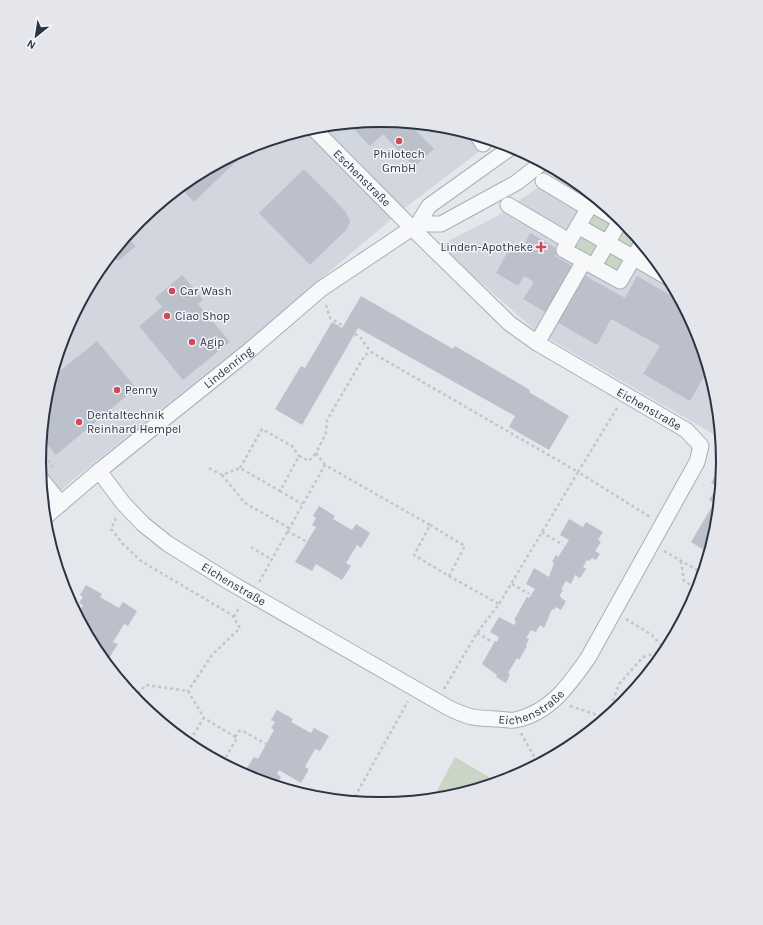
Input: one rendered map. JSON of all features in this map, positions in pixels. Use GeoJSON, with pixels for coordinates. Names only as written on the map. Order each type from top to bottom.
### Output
{"type":"FeatureCollection","features":[{"type":"Feature","properties":{"kind":"street","name":"Eschenstraße"},"geometry":{"type":"LineString","coordinates":[[318,133],[415,226]]}},
{"type":"Feature","properties":{"kind":"street","name":"Lindenring"},"geometry":{"type":"LineString","coordinates":[[50,513],[99,471],[250,350],[321,289],[415,226],[429,206],[506,151]]}},
{"type":"Feature","properties":{"kind":"street"},"geometry":{"type":"LineString","coordinates":[[415,226],[441,224],[516,184],[538,166]]}},
{"type":"Feature","properties":{"kind":"street"},"geometry":{"type":"LineString","coordinates":[[543,181],[588,208]]}},
{"type":"Feature","properties":{"kind":"street"},"geometry":{"type":"LineString","coordinates":[[606,212],[591,204],[564,250],[620,282],[639,248]]}},
{"type":"Feature","properties":{"kind":"street"},"geometry":{"type":"LineString","coordinates":[[508,205],[570,241]]}},
{"type":"Feature","properties":{"kind":"street","name":"Eichenstraße"},"geometry":{"type":"LineString","coordinates":[[99,471],[123,503],[143,524],[168,544],[231,583],[468,718],[515,720],[537,711],[558,697],[568,687],[588,658],[614,613],[697,462],[701,446],[686,430],[537,342],[509,323],[415,226]]}},
{"type":"Feature","properties":{"kind":"street"},"geometry":{"type":"LineString","coordinates":[[578,226],[656,270]]}},
{"type":"Feature","properties":{"kind":"street"},"geometry":{"type":"LineString","coordinates":[[537,342],[589,264],[621,227]]}},
{"type":"Feature","properties":{"kind":"street"},"geometry":{"type":"LineString","coordinates":[[47,487],[61,504]]}},
{"type":"Feature","properties":{"kind":"path"},"geometry":{"type":"LineString","coordinates":[[330,318],[343,326]]}},
{"type":"Feature","properties":{"kind":"path"},"geometry":{"type":"LineString","coordinates":[[355,334],[360,337],[371,352],[578,472],[662,525]]}},
{"type":"Feature","properties":{"kind":"path"},"geometry":{"type":"LineString","coordinates":[[222,476],[240,468],[262,429],[292,446],[299,456],[309,461],[316,453],[326,433],[327,420],[365,355],[371,352]]}},
{"type":"Feature","properties":{"kind":"path"},"geometry":{"type":"LineString","coordinates":[[437,701],[477,633],[512,584],[625,394]]}},
{"type":"Feature","properties":{"kind":"path"},"geometry":{"type":"LineString","coordinates":[[316,453],[325,465],[465,546],[449,576]]}},
{"type":"Feature","properties":{"kind":"path"},"geometry":{"type":"LineString","coordinates":[[280,491],[299,456]]}},
{"type":"Feature","properties":{"kind":"path"},"geometry":{"type":"LineString","coordinates":[[46,458],[55,469]]}},
{"type":"Feature","properties":{"kind":"path"},"geometry":{"type":"LineString","coordinates":[[252,594],[325,465]]}},
{"type":"Feature","properties":{"kind":"path"},"geometry":{"type":"LineString","coordinates":[[209,468],[222,476],[245,503],[289,528]]}},
{"type":"Feature","properties":{"kind":"path"},"geometry":{"type":"LineString","coordinates":[[240,468],[302,504]]}},
{"type":"Feature","properties":{"kind":"path"},"geometry":{"type":"LineString","coordinates":[[123,503],[111,529],[123,544],[141,561],[232,616],[240,628],[212,655],[188,691]]}},
{"type":"Feature","properties":{"kind":"path"},"geometry":{"type":"LineString","coordinates":[[430,525],[414,555],[499,604]]}},
{"type":"Feature","properties":{"kind":"path"},"geometry":{"type":"LineString","coordinates":[[287,531],[307,542]]}},
{"type":"Feature","properties":{"kind":"path"},"geometry":{"type":"LineString","coordinates":[[542,532],[563,545]]}},
{"type":"Feature","properties":{"kind":"path"},"geometry":{"type":"LineString","coordinates":[[652,544],[699,571]]}},
{"type":"Feature","properties":{"kind":"path"},"geometry":{"type":"LineString","coordinates":[[251,547],[272,559]]}},
{"type":"Feature","properties":{"kind":"path"},"geometry":{"type":"LineString","coordinates":[[681,560],[684,580],[693,586]]}},
{"type":"Feature","properties":{"kind":"path"},"geometry":{"type":"LineString","coordinates":[[512,584],[529,594]]}},
{"type":"Feature","properties":{"kind":"path"},"geometry":{"type":"LineString","coordinates":[[614,613],[652,635],[662,646]]}},
{"type":"Feature","properties":{"kind":"path"},"geometry":{"type":"LineString","coordinates":[[477,633],[492,642]]}},
{"type":"Feature","properties":{"kind":"path"},"geometry":{"type":"LineString","coordinates":[[613,706],[619,684],[642,657],[657,653]]}},
{"type":"Feature","properties":{"kind":"path"},"geometry":{"type":"LineString","coordinates":[[138,694],[146,685],[188,691]]}},
{"type":"Feature","properties":{"kind":"path"},"geometry":{"type":"LineString","coordinates":[[355,797],[416,688]]}},
{"type":"Feature","properties":{"kind":"path"},"geometry":{"type":"LineString","coordinates":[[188,691],[204,718],[235,737]]}},
{"type":"Feature","properties":{"kind":"path"},"geometry":{"type":"LineString","coordinates":[[558,697],[570,706],[602,716]]}},
{"type":"Feature","properties":{"kind":"path"},"geometry":{"type":"LineString","coordinates":[[191,738],[204,718]]}},
{"type":"Feature","properties":{"kind":"path"},"geometry":{"type":"LineString","coordinates":[[515,720],[528,748],[536,760]]}},
{"type":"Feature","properties":{"kind":"path"},"geometry":{"type":"LineString","coordinates":[[225,759],[237,738],[235,737],[239,731],[243,731],[266,744]]}},
{"type":"Feature","properties":{"kind":"path"},"geometry":{"type":"LineString","coordinates":[[442,793],[444,788]]}},
{"type":"Feature","properties":{"kind":"shaded area"},"geometry":{"type":"Polygon","coordinates":[[[360,128],[403,128],[447,133],[488,145],[401,211],[244,344],[75,478],[49,501],[46,462],[49,419],[52,397],[64,355],[81,314],[91,295],[115,258],[144,225],[177,196],[214,172],[233,162],[274,145],[316,133],[360,128]]]}},
{"type":"Feature","properties":{"kind":"shaded area"},"geometry":{"type":"Polygon","coordinates":[[[555,176],[586,196],[619,225],[648,258],[672,295],[682,314],[706,376],[711,397],[715,435],[537,332],[439,246],[497,216],[555,176]]]}},
{"type":"Feature","properties":{"kind":"green space"},"geometry":{"type":"Polygon","coordinates":[[[592,212],[623,229],[636,244],[619,276],[571,249],[592,212]]]}},
{"type":"Feature","properties":{"kind":"green space"},"geometry":{"type":"Polygon","coordinates":[[[455,757],[492,779],[468,787],[435,794],[455,757]]]}},
{"type":"Feature","properties":{"kind":"building"},"geometry":{"type":"Polygon","coordinates":[[[382,127],[415,129],[434,149],[414,167],[383,134],[370,146],[353,129],[382,127]]]}},
{"type":"Feature","properties":{"kind":"building"},"geometry":{"type":"Polygon","coordinates":[[[237,160],[194,202],[184,191],[214,172],[237,160]]]}},
{"type":"Feature","properties":{"kind":"building"},"geometry":{"type":"Polygon","coordinates":[[[304,169],[346,212],[350,221],[347,229],[310,265],[259,213],[304,169]]]}},
{"type":"Feature","properties":{"kind":"building"},"geometry":{"type":"Polygon","coordinates":[[[530,233],[559,250],[555,256],[574,267],[547,313],[523,299],[534,282],[524,276],[518,286],[496,273],[512,244],[521,250],[530,233]]]}},
{"type":"Feature","properties":{"kind":"building"},"geometry":{"type":"Polygon","coordinates":[[[130,240],[136,246],[120,260],[114,260],[130,240]]]}},
{"type":"Feature","properties":{"kind":"building"},"geometry":{"type":"Polygon","coordinates":[[[582,274],[625,298],[637,276],[673,297],[691,334],[705,374],[690,401],[643,374],[660,346],[611,319],[597,345],[555,321],[582,274]]]}},
{"type":"Feature","properties":{"kind":"building"},"geometry":{"type":"Polygon","coordinates":[[[182,275],[203,300],[198,304],[230,342],[183,380],[139,326],[162,307],[155,298],[182,275]]]}},
{"type":"Feature","properties":{"kind":"building"},"geometry":{"type":"Polygon","coordinates":[[[361,296],[453,349],[455,346],[530,390],[529,392],[569,416],[549,450],[509,427],[515,416],[358,328],[302,425],[275,409],[301,366],[305,368],[332,322],[342,328],[361,296]]]}},
{"type":"Feature","properties":{"kind":"building"},"geometry":{"type":"Polygon","coordinates":[[[97,341],[136,388],[56,455],[47,444],[52,397],[58,372],[97,341]]]}},
{"type":"Feature","properties":{"kind":"building"},"geometry":{"type":"Polygon","coordinates":[[[716,474],[716,486],[711,483],[716,474]]]}},
{"type":"Feature","properties":{"kind":"building"},"geometry":{"type":"Polygon","coordinates":[[[716,489],[714,506],[711,528],[705,551],[691,542],[714,503],[709,500],[716,489]]]}},
{"type":"Feature","properties":{"kind":"building"},"geometry":{"type":"Polygon","coordinates":[[[319,506],[335,516],[333,519],[352,530],[356,524],[370,533],[361,548],[357,545],[346,563],[351,566],[342,580],[316,564],[312,571],[295,562],[316,527],[312,525],[316,518],[313,516],[319,506]]]}},
{"type":"Feature","properties":{"kind":"building"},"geometry":{"type":"Polygon","coordinates":[[[569,519],[583,527],[586,522],[603,532],[598,540],[601,542],[595,551],[600,554],[596,560],[592,558],[589,561],[587,560],[583,567],[586,569],[580,578],[575,575],[571,584],[566,581],[561,589],[563,590],[560,595],[561,598],[566,601],[561,610],[556,607],[554,610],[552,609],[544,628],[540,625],[536,632],[531,630],[526,638],[529,639],[526,645],[527,646],[519,660],[517,658],[508,673],[510,674],[506,683],[496,677],[497,675],[482,664],[495,641],[497,642],[499,637],[490,632],[499,617],[514,625],[516,621],[514,620],[527,597],[529,598],[535,589],[526,584],[534,568],[549,577],[554,563],[552,562],[556,555],[558,557],[569,540],[560,535],[569,519]]]}},
{"type":"Feature","properties":{"kind":"building"},"geometry":{"type":"Polygon","coordinates":[[[86,585],[102,594],[100,597],[119,608],[123,602],[137,611],[128,626],[124,624],[113,642],[118,644],[109,658],[81,611],[83,605],[79,603],[83,597],[80,595],[86,585]]]}},
{"type":"Feature","properties":{"kind":"building"},"geometry":{"type":"Polygon","coordinates":[[[277,710],[293,719],[291,722],[311,733],[314,728],[329,736],[320,751],[315,749],[305,767],[309,769],[301,783],[279,770],[277,774],[281,777],[278,781],[246,769],[254,757],[258,759],[274,730],[271,728],[275,722],[271,720],[277,710]]]}},
{"type":"Feature","properties":{"kind":"place","name":"Philotech GmbH"},"geometry":{"type":"Point","coordinates":[399,141]}},
{"type":"Feature","properties":{"kind":"place","name":"Linden-Apotheke"},"geometry":{"type":"Point","coordinates":[541,247]}},
{"type":"Feature","properties":{"kind":"place","name":"Car Wash"},"geometry":{"type":"Point","coordinates":[172,291]}},
{"type":"Feature","properties":{"kind":"place","name":"Ciao Shop"},"geometry":{"type":"Point","coordinates":[167,316]}},
{"type":"Feature","properties":{"kind":"place","name":"Agip"},"geometry":{"type":"Point","coordinates":[192,342]}},
{"type":"Feature","properties":{"kind":"place","name":"Penny"},"geometry":{"type":"Point","coordinates":[117,390]}},
{"type":"Feature","properties":{"kind":"place","name":"Dentaltechnik Reinhard Hempel"},"geometry":{"type":"Point","coordinates":[79,422]}}]}
